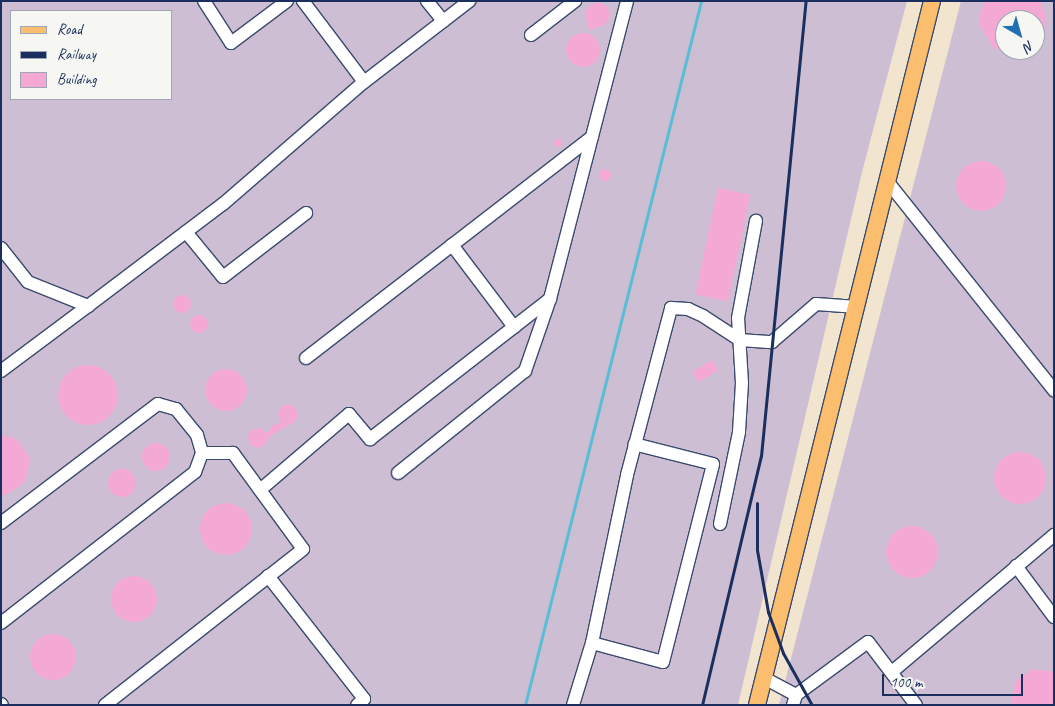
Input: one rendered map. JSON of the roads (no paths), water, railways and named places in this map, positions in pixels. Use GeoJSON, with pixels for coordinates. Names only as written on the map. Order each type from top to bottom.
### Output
{"type":"FeatureCollection","features":[{"type":"Feature","properties":{"kind":"main road"},"geometry":{"type":"LineString","coordinates":[[757,705],[932,1]]}},
{"type":"Feature","properties":{"kind":"street"},"geometry":{"type":"LineString","coordinates":[[204,1],[231,43],[287,1]]}},
{"type":"Feature","properties":{"kind":"street"},"geometry":{"type":"LineString","coordinates":[[303,1],[364,82]]}},
{"type":"Feature","properties":{"kind":"street"},"geometry":{"type":"LineString","coordinates":[[427,1],[443,21]]}},
{"type":"Feature","properties":{"kind":"street"},"geometry":{"type":"LineString","coordinates":[[1,371],[186,232],[364,82],[469,1]]}},
{"type":"Feature","properties":{"kind":"street"},"geometry":{"type":"LineString","coordinates":[[531,35],[575,1]]}},
{"type":"Feature","properties":{"kind":"street"},"geometry":{"type":"LineString","coordinates":[[398,473],[525,371],[550,298],[627,1]]}},
{"type":"Feature","properties":{"kind":"street"},"geometry":{"type":"LineString","coordinates":[[306,358],[592,137]]}},
{"type":"Feature","properties":{"kind":"street"},"geometry":{"type":"LineString","coordinates":[[887,181],[1054,390]]}},
{"type":"Feature","properties":{"kind":"street"},"geometry":{"type":"LineString","coordinates":[[186,232],[224,277],[306,213]]}},
{"type":"Feature","properties":{"kind":"street"},"geometry":{"type":"LineString","coordinates":[[720,524],[739,432],[742,383],[738,318],[756,221]]}},
{"type":"Feature","properties":{"kind":"street"},"geometry":{"type":"LineString","coordinates":[[452,245],[514,327]]}},
{"type":"Feature","properties":{"kind":"street"},"geometry":{"type":"LineString","coordinates":[[1,248],[28,282],[88,306]]}},
{"type":"Feature","properties":{"kind":"street"},"geometry":{"type":"LineString","coordinates":[[260,490],[349,414],[370,439],[550,298]]}},
{"type":"Feature","properties":{"kind":"street"},"geometry":{"type":"LineString","coordinates":[[572,705],[592,643],[634,444],[671,308],[688,309],[703,316],[740,340],[772,342],[816,304],[857,306]]}},
{"type":"Feature","properties":{"kind":"street"},"geometry":{"type":"LineString","coordinates":[[1,523],[158,404],[176,409],[197,434],[202,453],[195,472],[1,623]]}},
{"type":"Feature","properties":{"kind":"street"},"geometry":{"type":"LineString","coordinates":[[592,643],[663,662],[712,464],[634,444]]}},
{"type":"Feature","properties":{"kind":"street"},"geometry":{"type":"LineString","coordinates":[[105,705],[303,549],[233,453],[202,453]]}},
{"type":"Feature","properties":{"kind":"street"},"geometry":{"type":"LineString","coordinates":[[892,671],[1054,535]]}},
{"type":"Feature","properties":{"kind":"street"},"geometry":{"type":"LineString","coordinates":[[1016,566],[1054,617]]}},
{"type":"Feature","properties":{"kind":"street"},"geometry":{"type":"LineString","coordinates":[[268,576],[364,700],[357,705]]}},
{"type":"Feature","properties":{"kind":"street"},"geometry":{"type":"LineString","coordinates":[[764,678],[795,700],[868,642],[892,671],[916,705]]}},
{"type":"Feature","properties":{"kind":"waterway"},"geometry":{"type":"LineString","coordinates":[[525,705],[701,1]]}},
{"type":"Feature","properties":{"kind":"railway"},"geometry":{"type":"LineString","coordinates":[[702,705],[761,456],[806,1]]}},
{"type":"Feature","properties":{"kind":"railway"},"geometry":{"type":"LineString","coordinates":[[757,503],[757,550],[768,612],[783,653],[812,705]]}}]}
